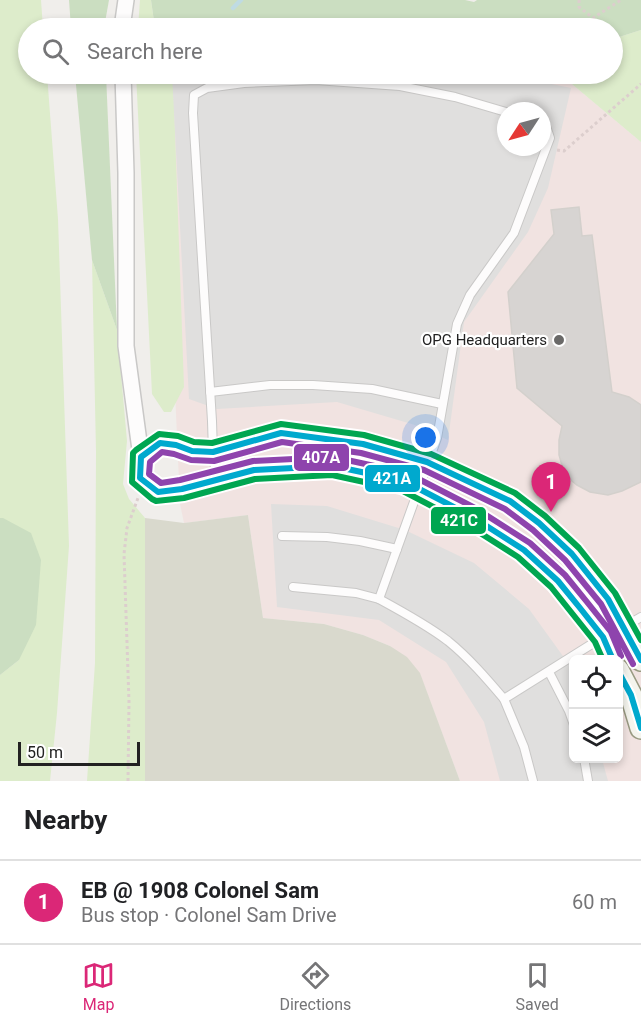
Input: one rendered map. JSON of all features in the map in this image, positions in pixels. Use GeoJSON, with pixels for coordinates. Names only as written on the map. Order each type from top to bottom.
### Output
{"type":"FeatureCollection","features":[{"type":"Feature","properties":{"kind":"street"},"geometry":{"type":"LineString","coordinates":[[123,18],[126,0]]}},
{"type":"Feature","properties":{"kind":"street"},"geometry":{"type":"LineString","coordinates":[[123,84],[126,346],[141,457],[140,478],[158,492],[182,489],[254,470],[333,466],[404,481],[471,516],[524,550],[558,581],[603,637],[612,655]]}},
{"type":"Feature","properties":{"kind":"street"},"geometry":{"type":"LineString","coordinates":[[141,457],[160,443],[177,445],[192,451],[213,452],[281,433],[363,444],[427,462],[510,501],[539,523],[572,554],[608,599],[632,622],[641,660]]}},
{"type":"Feature","properties":{"kind":"street"},"geometry":{"type":"LineString","coordinates":[[623,680],[631,695],[641,728]]}},
{"type":"Feature","properties":{"kind":"lane"},"geometry":{"type":"LineString","coordinates":[[216,479],[193,113],[194,95],[207,87],[235,84]]}},
{"type":"Feature","properties":{"kind":"lane"},"geometry":{"type":"LineString","coordinates":[[372,84],[400,86],[455,97],[497,109]]}},
{"type":"Feature","properties":{"kind":"lane"},"geometry":{"type":"LineString","coordinates":[[379,599],[437,438],[457,324],[470,295],[514,233],[543,156]]}},
{"type":"Feature","properties":{"kind":"lane"},"geometry":{"type":"LineString","coordinates":[[210,392],[270,385],[313,385],[372,389],[442,404]]}},
{"type":"Feature","properties":{"kind":"lane"},"geometry":{"type":"LineString","coordinates":[[282,536],[327,537],[397,549]]}},
{"type":"Feature","properties":{"kind":"lane"},"geometry":{"type":"LineString","coordinates":[[292,587],[356,593],[379,599],[450,642],[504,699],[524,747],[532,781]]}},
{"type":"Feature","properties":{"kind":"lane"},"geometry":{"type":"LineString","coordinates":[[504,699],[603,637],[632,622]]}},
{"type":"Feature","properties":{"kind":"lane"},"geometry":{"type":"LineString","coordinates":[[549,672],[569,714]]}},
{"type":"Feature","properties":{"kind":"lane"},"geometry":{"type":"LineString","coordinates":[[585,763],[588,781]]}},
{"type":"Feature","properties":{"kind":"path"},"geometry":{"type":"LineString","coordinates":[[579,0],[579,7],[593,18],[621,0]]}},
{"type":"Feature","properties":{"kind":"path"},"geometry":{"type":"LineString","coordinates":[[551,149],[564,151],[641,84]]}},
{"type":"Feature","properties":{"kind":"path"},"geometry":{"type":"LineString","coordinates":[[128,781],[129,702],[124,554],[127,528],[135,503],[146,483]]}},
{"type":"Feature","properties":{"kind":"shaded area"},"geometry":{"type":"Polygon","coordinates":[[[161,84],[572,84],[641,142],[641,781],[460,781],[420,674],[390,646],[363,635],[324,624],[263,618],[248,515],[184,523],[180,504],[161,84]]]}},
{"type":"Feature","properties":{"kind":"shaded area"},"geometry":{"type":"Polygon","coordinates":[[[173,84],[552,84],[571,88],[548,188],[528,232],[464,322],[448,440],[415,425],[337,402],[217,409],[189,399],[173,84]]]}},
{"type":"Feature","properties":{"kind":"shaded area"},"geometry":{"type":"Polygon","coordinates":[[[271,504],[327,506],[405,530],[474,563],[529,609],[569,664],[569,763],[603,763],[608,781],[500,781],[484,722],[446,662],[379,620],[277,607],[271,504]]]}},
{"type":"Feature","properties":{"kind":"shaded area"},"geometry":{"type":"Polygon","coordinates":[[[248,515],[263,618],[324,624],[363,635],[390,646],[407,657],[420,673],[460,781],[145,781],[145,518],[184,523],[248,515]]]}},
{"type":"Feature","properties":{"kind":"green space"},"geometry":{"type":"Polygon","coordinates":[[[0,0],[41,0],[42,18],[18,18],[18,84],[48,84],[58,219],[69,546],[50,781],[0,781],[0,675],[19,660],[3,518],[0,518],[0,0]]]}},
{"type":"Feature","properties":{"kind":"green space"},"geometry":{"type":"Polygon","coordinates":[[[69,0],[109,0],[106,18],[70,18],[69,0]]]}},
{"type":"Feature","properties":{"kind":"green space"},"geometry":{"type":"Polygon","coordinates":[[[140,0],[151,0],[154,18],[139,18],[140,0]]]}},
{"type":"Feature","properties":{"kind":"green space"},"geometry":{"type":"Polygon","coordinates":[[[151,0],[465,0],[474,2],[477,0],[641,0],[641,30],[623,36],[623,18],[154,18],[151,0]]]}},
{"type":"Feature","properties":{"kind":"green space"},"geometry":{"type":"Polygon","coordinates":[[[641,30],[641,142],[572,84],[623,84],[623,36],[641,30]]]}},
{"type":"Feature","properties":{"kind":"green space"},"geometry":{"type":"Polygon","coordinates":[[[76,84],[106,84],[117,330],[92,260],[76,84]]]}},
{"type":"Feature","properties":{"kind":"green space"},"geometry":{"type":"Polygon","coordinates":[[[136,84],[173,84],[184,387],[171,412],[164,412],[152,394],[136,84]]]}},
{"type":"Feature","properties":{"kind":"green space"},"geometry":{"type":"Polygon","coordinates":[[[92,260],[117,330],[127,441],[123,484],[129,499],[145,518],[145,781],[87,781],[95,663],[96,452],[92,260]]]}},
{"type":"Feature","properties":{"kind":"green space"},"geometry":{"type":"Polygon","coordinates":[[[0,518],[31,533],[41,560],[36,625],[19,660],[0,675],[0,518]]]}},
{"type":"Feature","properties":{"kind":"building","name":"OPG Headquarters"},"geometry":{"type":"Polygon","coordinates":[[[579,207],[582,236],[592,235],[612,392],[629,397],[641,405],[641,482],[608,495],[590,492],[572,481],[563,469],[559,455],[562,426],[517,388],[508,292],[554,234],[551,210],[579,207]]]}},
{"type":"Feature","properties":{"kind":"waterway"},"geometry":{"type":"LineString","coordinates":[[233,8],[241,0]]}},
{"type":"Feature","properties":{"kind":"transit line","name":"421C"},"geometry":{"type":"LineString","coordinates":[[601,655],[595,642],[551,587],[518,557],[466,524],[401,490],[332,475],[255,479],[184,498],[156,501],[132,482],[133,453],[159,434],[178,436],[194,442],[212,443],[281,424],[364,435],[431,454],[515,493],[545,516],[579,548],[615,593],[641,640]]}},
{"type":"Feature","properties":{"kind":"transit line","name":"421A"},"geometry":{"type":"LineString","coordinates":[[611,655],[603,637],[558,581],[524,550],[471,516],[404,481],[333,466],[254,470],[182,489],[158,492],[140,478],[141,457],[160,443],[176,445],[192,451],[213,452],[281,433],[363,444],[427,462],[510,501],[539,523],[572,554],[608,599],[641,660]]}},
{"type":"Feature","properties":{"kind":"transit line","name":"407A"},"geometry":{"type":"LineString","coordinates":[[621,655],[611,632],[587,602],[565,575],[530,543],[475,508],[407,473],[333,457],[253,461],[161,483],[149,474],[150,462],[162,452],[191,460],[214,461],[282,442],[361,453],[424,470],[505,509],[533,530],[565,560],[601,604],[633,664]]}},
{"type":"Feature","properties":{"kind":"transit line","name":"421A"},"geometry":{"type":"LineString","coordinates":[[623,680],[631,695],[641,728]]}},
{"type":"Feature","properties":{"kind":"place","name":"OPG Headquarters"},"geometry":{"type":"Point","coordinates":[559,340]}},
{"type":"Feature","properties":{"kind":"place","name":"EB @ 1908 Colonel Sam"},"geometry":{"type":"Point","coordinates":[551,512]}}]}
